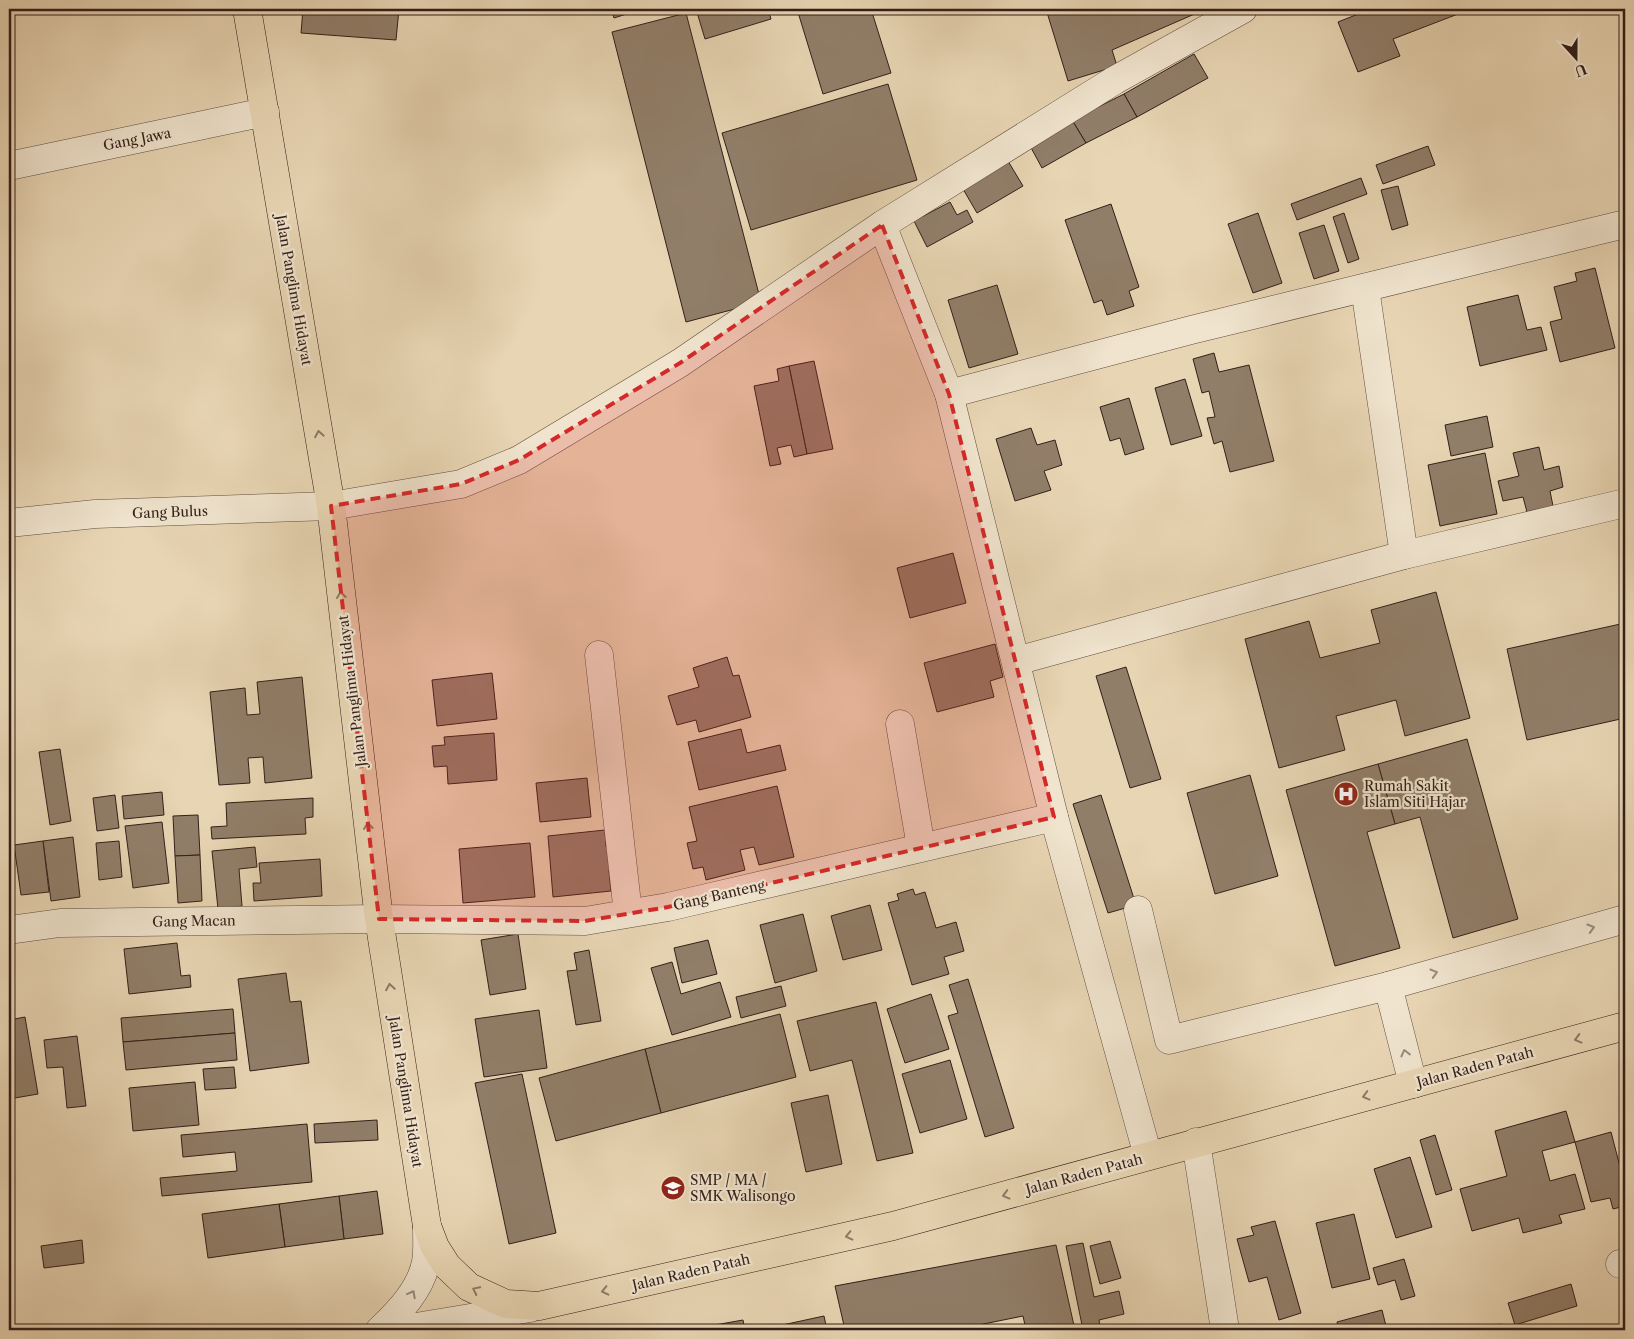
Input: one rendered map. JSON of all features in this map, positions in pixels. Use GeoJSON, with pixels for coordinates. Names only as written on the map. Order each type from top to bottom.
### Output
{"type":"FeatureCollection","features":[{"type":"Feature","properties":{"kind":"main road","name":"Jalan Panglima Hidayat"},"geometry":{"type":"LineString","coordinates":[[247,9],[331,506],[379,918],[427,1226],[435,1248],[447,1266],[469,1287],[506,1304],[539,1306]]}},
{"type":"Feature","properties":{"kind":"main road","name":"Jalan Raden Patah"},"geometry":{"type":"LineString","coordinates":[[539,1306],[893,1226],[1625,1026]]}},
{"type":"Feature","properties":{"kind":"street","name":"Gang Bulus"},"geometry":{"type":"LineString","coordinates":[[9,523],[95,514],[331,506],[461,484],[519,460],[680,363],[882,225],[1115,80],[1242,9]]}},
{"type":"Feature","properties":{"kind":"street","name":"Gang Jawa"},"geometry":{"type":"LineString","coordinates":[[9,166],[265,112]]}},
{"type":"Feature","properties":{"kind":"street"},"geometry":{"type":"LineString","coordinates":[[948,394],[1191,330],[1625,224]]}},
{"type":"Feature","properties":{"kind":"street"},"geometry":{"type":"LineString","coordinates":[[882,225],[948,394],[1054,817],[1148,1156]]}},
{"type":"Feature","properties":{"kind":"street"},"geometry":{"type":"LineString","coordinates":[[1365,288],[1404,555]]}},
{"type":"Feature","properties":{"kind":"street"},"geometry":{"type":"LineString","coordinates":[[1016,661],[1404,555],[1625,503]]}},
{"type":"Feature","properties":{"kind":"street"},"geometry":{"type":"LineString","coordinates":[[599,655],[628,914]]}},
{"type":"Feature","properties":{"kind":"street"},"geometry":{"type":"LineString","coordinates":[[900,724],[921,847]]}},
{"type":"Feature","properties":{"kind":"street","name":"Gang Banteng"},"geometry":{"type":"LineString","coordinates":[[379,918],[586,921],[668,907],[1054,817]]}},
{"type":"Feature","properties":{"kind":"street"},"geometry":{"type":"LineString","coordinates":[[1138,910],[1169,1040],[1388,986],[1625,919]]}},
{"type":"Feature","properties":{"kind":"street","name":"Gang Macan"},"geometry":{"type":"LineString","coordinates":[[9,930],[60,923],[379,918]]}},
{"type":"Feature","properties":{"kind":"street"},"geometry":{"type":"LineString","coordinates":[[1388,986],[1413,1084]]}},
{"type":"Feature","properties":{"kind":"street"},"geometry":{"type":"LineString","coordinates":[[1196,1142],[1225,1330]]}},
{"type":"Feature","properties":{"kind":"street"},"geometry":{"type":"LineString","coordinates":[[380,1330],[408,1301],[426,1263],[427,1226]]}},
{"type":"Feature","properties":{"kind":"street"},"geometry":{"type":"LineString","coordinates":[[398,1330],[539,1306]]}},
{"type":"Feature","properties":{"kind":"highlighted area"},"geometry":{"type":"Polygon","coordinates":[[[882,225],[949,394],[1054,817],[668,907],[585,921],[379,919],[331,506],[461,484],[519,460],[680,363],[882,225]]]}},
{"type":"Feature","properties":{"kind":"building"},"geometry":{"type":"Polygon","coordinates":[[[303,9],[399,9],[396,40],[301,33],[303,9]]]}},
{"type":"Feature","properties":{"kind":"building"},"geometry":{"type":"Polygon","coordinates":[[[611,9],[642,9],[614,18],[611,9]]]}},
{"type":"Feature","properties":{"kind":"building"},"geometry":{"type":"Polygon","coordinates":[[[696,9],[768,9],[771,19],[705,39],[696,9]]]}},
{"type":"Feature","properties":{"kind":"building"},"geometry":{"type":"Polygon","coordinates":[[[797,9],[871,9],[891,73],[823,94],[797,9]]]}},
{"type":"Feature","properties":{"kind":"building"},"geometry":{"type":"Polygon","coordinates":[[[1046,9],[1206,9],[1112,50],[1117,66],[1068,81],[1046,9]]]}},
{"type":"Feature","properties":{"kind":"building"},"geometry":{"type":"Polygon","coordinates":[[[1371,9],[1471,9],[1393,39],[1400,56],[1358,72],[1338,22],[1371,9]]]}},
{"type":"Feature","properties":{"kind":"building"},"geometry":{"type":"Polygon","coordinates":[[[686,13],[761,302],[686,322],[612,32],[686,13]]]}},
{"type":"Feature","properties":{"kind":"building"},"geometry":{"type":"Polygon","coordinates":[[[1194,54],[1208,78],[1137,117],[1124,94],[1194,54]]]}},
{"type":"Feature","properties":{"kind":"building"},"geometry":{"type":"Polygon","coordinates":[[[888,84],[917,180],[751,230],[722,133],[888,84]]]}},
{"type":"Feature","properties":{"kind":"building"},"geometry":{"type":"Polygon","coordinates":[[[1124,94],[1137,117],[1086,143],[1072,120],[1124,94]]]}},
{"type":"Feature","properties":{"kind":"building"},"geometry":{"type":"Polygon","coordinates":[[[1072,120],[1086,143],[1042,168],[1029,144],[1072,120]]]}},
{"type":"Feature","properties":{"kind":"building"},"geometry":{"type":"Polygon","coordinates":[[[1428,146],[1435,165],[1383,184],[1376,165],[1428,146]]]}},
{"type":"Feature","properties":{"kind":"building"},"geometry":{"type":"Polygon","coordinates":[[[1008,161],[1023,186],[977,213],[963,189],[1008,161]]]}},
{"type":"Feature","properties":{"kind":"building"},"geometry":{"type":"Polygon","coordinates":[[[1361,178],[1367,194],[1297,220],[1291,204],[1361,178]]]}},
{"type":"Feature","properties":{"kind":"building"},"geometry":{"type":"Polygon","coordinates":[[[1398,186],[1408,225],[1392,230],[1381,190],[1398,186]]]}},
{"type":"Feature","properties":{"kind":"building"},"geometry":{"type":"Polygon","coordinates":[[[950,202],[957,215],[967,210],[973,222],[927,247],[914,221],[950,202]]]}},
{"type":"Feature","properties":{"kind":"building"},"geometry":{"type":"Polygon","coordinates":[[[1111,204],[1139,287],[1129,291],[1134,306],[1107,315],[1102,300],[1094,303],[1065,220],[1111,204]]]}},
{"type":"Feature","properties":{"kind":"building"},"geometry":{"type":"Polygon","coordinates":[[[1258,213],[1282,283],[1253,293],[1228,224],[1258,213]]]}},
{"type":"Feature","properties":{"kind":"building"},"geometry":{"type":"Polygon","coordinates":[[[1344,213],[1359,259],[1348,263],[1333,217],[1344,213]]]}},
{"type":"Feature","properties":{"kind":"building"},"geometry":{"type":"Polygon","coordinates":[[[1324,225],[1339,271],[1314,279],[1299,233],[1324,225]]]}},
{"type":"Feature","properties":{"kind":"building"},"geometry":{"type":"Polygon","coordinates":[[[1595,268],[1615,348],[1560,362],[1550,322],[1562,319],[1554,287],[1577,281],[1575,273],[1595,268]]]}},
{"type":"Feature","properties":{"kind":"building"},"geometry":{"type":"Polygon","coordinates":[[[997,285],[1018,354],[969,368],[948,300],[997,285]]]}},
{"type":"Feature","properties":{"kind":"building"},"geometry":{"type":"Polygon","coordinates":[[[1518,295],[1527,330],[1541,327],[1547,350],[1480,366],[1467,307],[1518,295]]]}},
{"type":"Feature","properties":{"kind":"building"},"geometry":{"type":"Polygon","coordinates":[[[1214,353],[1219,372],[1249,365],[1274,461],[1230,472],[1222,441],[1214,444],[1207,418],[1215,417],[1209,391],[1202,393],[1193,359],[1214,353]]]}},
{"type":"Feature","properties":{"kind":"building"},"geometry":{"type":"Polygon","coordinates":[[[814,361],[833,449],[807,454],[789,366],[814,361]]]}},
{"type":"Feature","properties":{"kind":"building"},"geometry":{"type":"Polygon","coordinates":[[[789,366],[807,454],[794,457],[791,445],[777,448],[781,464],[770,466],[754,386],[779,381],[777,369],[789,366]]]}},
{"type":"Feature","properties":{"kind":"building"},"geometry":{"type":"Polygon","coordinates":[[[1185,379],[1202,436],[1171,445],[1155,388],[1185,379]]]}},
{"type":"Feature","properties":{"kind":"building"},"geometry":{"type":"Polygon","coordinates":[[[1129,398],[1144,449],[1125,455],[1120,438],[1110,441],[1100,407],[1129,398]]]}},
{"type":"Feature","properties":{"kind":"building"},"geometry":{"type":"Polygon","coordinates":[[[1487,416],[1493,447],[1451,456],[1445,425],[1487,416]]]}},
{"type":"Feature","properties":{"kind":"building"},"geometry":{"type":"Polygon","coordinates":[[[1031,428],[1037,445],[1055,440],[1062,465],[1044,471],[1051,490],[1015,501],[996,439],[1031,428]]]}},
{"type":"Feature","properties":{"kind":"building"},"geometry":{"type":"Polygon","coordinates":[[[1539,447],[1544,470],[1559,466],[1563,487],[1550,491],[1553,506],[1527,512],[1523,497],[1503,501],[1498,481],[1519,476],[1513,453],[1539,447]]]}},
{"type":"Feature","properties":{"kind":"building"},"geometry":{"type":"Polygon","coordinates":[[[1485,453],[1497,514],[1440,526],[1428,465],[1485,453]]]}},
{"type":"Feature","properties":{"kind":"building"},"geometry":{"type":"Polygon","coordinates":[[[953,553],[966,603],[910,618],[897,568],[953,553]]]}},
{"type":"Feature","properties":{"kind":"building"},"geometry":{"type":"Polygon","coordinates":[[[1436,592],[1470,718],[1405,736],[1396,700],[1336,716],[1345,750],[1279,768],[1245,639],[1309,621],[1320,658],[1380,643],[1371,610],[1436,592]]]}},
{"type":"Feature","properties":{"kind":"building"},"geometry":{"type":"Polygon","coordinates":[[[1625,623],[1625,718],[1527,740],[1507,649],[1625,623]]]}},
{"type":"Feature","properties":{"kind":"building"},"geometry":{"type":"Polygon","coordinates":[[[995,644],[1003,677],[990,681],[994,697],[937,712],[924,663],[995,644]]]}},
{"type":"Feature","properties":{"kind":"building"},"geometry":{"type":"Polygon","coordinates":[[[727,657],[733,676],[739,675],[751,717],[699,732],[696,720],[677,725],[668,696],[699,687],[693,668],[727,657]]]}},
{"type":"Feature","properties":{"kind":"building"},"geometry":{"type":"Polygon","coordinates":[[[1126,667],[1161,779],[1130,788],[1096,676],[1126,667]]]}},
{"type":"Feature","properties":{"kind":"building"},"geometry":{"type":"Polygon","coordinates":[[[492,673],[497,719],[437,726],[432,680],[492,673]]]}},
{"type":"Feature","properties":{"kind":"building"},"geometry":{"type":"Polygon","coordinates":[[[302,677],[312,778],[265,783],[263,757],[248,758],[250,783],[219,785],[210,692],[245,688],[247,715],[260,714],[257,682],[302,677]]]}},
{"type":"Feature","properties":{"kind":"building"},"geometry":{"type":"Polygon","coordinates":[[[741,729],[747,753],[780,745],[786,770],[699,790],[688,742],[741,729]]]}},
{"type":"Feature","properties":{"kind":"building"},"geometry":{"type":"Polygon","coordinates":[[[494,733],[497,780],[448,784],[447,766],[434,767],[432,746],[445,745],[444,737],[494,733]]]}},
{"type":"Feature","properties":{"kind":"building"},"geometry":{"type":"Polygon","coordinates":[[[1467,739],[1518,919],[1453,938],[1420,817],[1395,824],[1378,764],[1467,739]]]}},
{"type":"Feature","properties":{"kind":"building"},"geometry":{"type":"Polygon","coordinates":[[[60,749],[71,821],[50,825],[39,752],[60,749]]]}},
{"type":"Feature","properties":{"kind":"building"},"geometry":{"type":"Polygon","coordinates":[[[1378,764],[1395,824],[1367,832],[1400,948],[1335,966],[1286,790],[1378,764]]]}},
{"type":"Feature","properties":{"kind":"building"},"geometry":{"type":"Polygon","coordinates":[[[1250,775],[1278,876],[1215,894],[1187,793],[1250,775]]]}},
{"type":"Feature","properties":{"kind":"building"},"geometry":{"type":"Polygon","coordinates":[[[587,778],[591,817],[540,822],[536,783],[587,778]]]}},
{"type":"Feature","properties":{"kind":"building"},"geometry":{"type":"Polygon","coordinates":[[[777,786],[794,857],[759,865],[754,847],[740,850],[745,870],[706,880],[703,867],[693,869],[687,843],[697,841],[689,807],[777,786]]]}},
{"type":"Feature","properties":{"kind":"building"},"geometry":{"type":"Polygon","coordinates":[[[162,792],[164,815],[124,819],[122,796],[162,792]]]}},
{"type":"Feature","properties":{"kind":"building"},"geometry":{"type":"Polygon","coordinates":[[[115,795],[119,828],[97,831],[93,798],[115,795]]]}},
{"type":"Feature","properties":{"kind":"building"},"geometry":{"type":"Polygon","coordinates":[[[1101,795],[1136,905],[1108,913],[1073,804],[1101,795]]]}},
{"type":"Feature","properties":{"kind":"building"},"geometry":{"type":"Polygon","coordinates":[[[313,798],[313,817],[305,818],[306,834],[212,839],[211,827],[227,826],[226,803],[313,798]]]}},
{"type":"Feature","properties":{"kind":"building"},"geometry":{"type":"Polygon","coordinates":[[[198,815],[200,855],[175,856],[173,816],[198,815]]]}},
{"type":"Feature","properties":{"kind":"building"},"geometry":{"type":"Polygon","coordinates":[[[162,822],[169,883],[133,888],[125,826],[162,822]]]}},
{"type":"Feature","properties":{"kind":"building"},"geometry":{"type":"Polygon","coordinates":[[[605,830],[606,847],[613,846],[616,870],[609,871],[611,891],[553,897],[548,836],[605,830]]]}},
{"type":"Feature","properties":{"kind":"building"},"geometry":{"type":"Polygon","coordinates":[[[73,837],[80,897],[51,901],[43,841],[73,837]]]}},
{"type":"Feature","properties":{"kind":"building"},"geometry":{"type":"Polygon","coordinates":[[[43,841],[49,892],[21,895],[14,845],[43,841]]]}},
{"type":"Feature","properties":{"kind":"building"},"geometry":{"type":"Polygon","coordinates":[[[119,841],[122,877],[99,880],[96,843],[119,841]]]}},
{"type":"Feature","properties":{"kind":"building"},"geometry":{"type":"Polygon","coordinates":[[[530,843],[535,897],[463,903],[459,849],[530,843]]]}},
{"type":"Feature","properties":{"kind":"building"},"geometry":{"type":"Polygon","coordinates":[[[255,847],[257,867],[239,869],[242,906],[218,909],[212,851],[255,847]]]}},
{"type":"Feature","properties":{"kind":"building"},"geometry":{"type":"Polygon","coordinates":[[[200,855],[202,901],[178,903],[175,856],[200,855]]]}},
{"type":"Feature","properties":{"kind":"building"},"geometry":{"type":"Polygon","coordinates":[[[320,859],[322,896],[254,901],[253,883],[261,883],[259,863],[320,859]]]}},
{"type":"Feature","properties":{"kind":"building"},"geometry":{"type":"Polygon","coordinates":[[[913,889],[915,895],[925,892],[936,928],[956,922],[964,951],[944,957],[949,974],[912,985],[888,903],[899,900],[897,894],[913,889]]]}},
{"type":"Feature","properties":{"kind":"building"},"geometry":{"type":"Polygon","coordinates":[[[870,905],[882,950],[843,960],[831,916],[870,905]]]}},
{"type":"Feature","properties":{"kind":"building"},"geometry":{"type":"Polygon","coordinates":[[[803,914],[817,971],[775,983],[760,925],[803,914]]]}},
{"type":"Feature","properties":{"kind":"building"},"geometry":{"type":"Polygon","coordinates":[[[518,934],[526,989],[490,995],[481,940],[518,934]]]}},
{"type":"Feature","properties":{"kind":"building"},"geometry":{"type":"Polygon","coordinates":[[[708,940],[717,974],[682,983],[674,948],[708,940]]]}},
{"type":"Feature","properties":{"kind":"building"},"geometry":{"type":"Polygon","coordinates":[[[177,943],[181,976],[190,975],[191,987],[129,994],[124,949],[177,943]]]}},
{"type":"Feature","properties":{"kind":"building"},"geometry":{"type":"Polygon","coordinates":[[[589,950],[601,1021],[576,1025],[567,971],[577,970],[574,953],[589,950]]]}},
{"type":"Feature","properties":{"kind":"building"},"geometry":{"type":"Polygon","coordinates":[[[672,962],[681,994],[720,982],[731,1017],[672,1035],[651,968],[672,962]]]}},
{"type":"Feature","properties":{"kind":"building"},"geometry":{"type":"Polygon","coordinates":[[[286,973],[290,1002],[301,1001],[309,1063],[250,1071],[238,979],[286,973]]]}},
{"type":"Feature","properties":{"kind":"building"},"geometry":{"type":"Polygon","coordinates":[[[968,979],[1014,1128],[985,1137],[948,1016],[958,1013],[949,985],[968,979]]]}},
{"type":"Feature","properties":{"kind":"building"},"geometry":{"type":"Polygon","coordinates":[[[781,986],[786,1006],[741,1018],[736,997],[781,986]]]}},
{"type":"Feature","properties":{"kind":"building"},"geometry":{"type":"Polygon","coordinates":[[[931,994],[949,1049],[905,1063],[887,1009],[931,994]]]}},
{"type":"Feature","properties":{"kind":"building"},"geometry":{"type":"Polygon","coordinates":[[[876,1002],[913,1153],[877,1161],[852,1060],[810,1071],[797,1021],[876,1002]]]}},
{"type":"Feature","properties":{"kind":"building"},"geometry":{"type":"Polygon","coordinates":[[[233,1009],[235,1033],[123,1042],[121,1018],[233,1009]]]}},
{"type":"Feature","properties":{"kind":"building"},"geometry":{"type":"Polygon","coordinates":[[[539,1010],[547,1068],[484,1077],[475,1019],[539,1010]]]}},
{"type":"Feature","properties":{"kind":"building"},"geometry":{"type":"Polygon","coordinates":[[[780,1014],[796,1077],[661,1113],[645,1049],[780,1014]]]}},
{"type":"Feature","properties":{"kind":"building"},"geometry":{"type":"Polygon","coordinates":[[[25,1017],[38,1094],[9,1099],[9,1020],[25,1017]]]}},
{"type":"Feature","properties":{"kind":"building"},"geometry":{"type":"Polygon","coordinates":[[[235,1033],[237,1060],[126,1070],[123,1042],[235,1033]]]}},
{"type":"Feature","properties":{"kind":"building"},"geometry":{"type":"Polygon","coordinates":[[[77,1036],[86,1106],[67,1108],[63,1067],[47,1068],[44,1040],[77,1036]]]}},
{"type":"Feature","properties":{"kind":"building"},"geometry":{"type":"Polygon","coordinates":[[[645,1049],[661,1113],[556,1141],[539,1078],[645,1049]]]}},
{"type":"Feature","properties":{"kind":"building"},"geometry":{"type":"Polygon","coordinates":[[[950,1060],[967,1119],[920,1133],[902,1074],[950,1060]]]}},
{"type":"Feature","properties":{"kind":"building"},"geometry":{"type":"Polygon","coordinates":[[[234,1067],[236,1088],[205,1090],[203,1069],[234,1067]]]}},
{"type":"Feature","properties":{"kind":"building"},"geometry":{"type":"Polygon","coordinates":[[[522,1074],[556,1233],[509,1244],[475,1083],[522,1074]]]}},
{"type":"Feature","properties":{"kind":"building"},"geometry":{"type":"Polygon","coordinates":[[[195,1082],[199,1125],[133,1131],[129,1088],[195,1082]]]}},
{"type":"Feature","properties":{"kind":"building"},"geometry":{"type":"Polygon","coordinates":[[[828,1095],[842,1164],[806,1172],[791,1103],[828,1095]]]}},
{"type":"Feature","properties":{"kind":"building"},"geometry":{"type":"Polygon","coordinates":[[[1566,1111],[1575,1142],[1542,1151],[1550,1181],[1575,1174],[1585,1209],[1559,1215],[1562,1223],[1523,1233],[1519,1218],[1472,1231],[1460,1189],[1507,1176],[1495,1131],[1566,1111]]]}},
{"type":"Feature","properties":{"kind":"building"},"geometry":{"type":"Polygon","coordinates":[[[377,1120],[378,1140],[315,1143],[314,1124],[377,1120]]]}},
{"type":"Feature","properties":{"kind":"building"},"geometry":{"type":"Polygon","coordinates":[[[307,1124],[312,1182],[162,1196],[160,1178],[237,1171],[235,1152],[183,1157],[181,1135],[307,1124]]]}},
{"type":"Feature","properties":{"kind":"building"},"geometry":{"type":"Polygon","coordinates":[[[1611,1132],[1625,1186],[1625,1206],[1613,1209],[1610,1198],[1591,1202],[1575,1142],[1611,1132]]]}},
{"type":"Feature","properties":{"kind":"building"},"geometry":{"type":"Polygon","coordinates":[[[1435,1135],[1452,1190],[1436,1195],[1420,1140],[1435,1135]]]}},
{"type":"Feature","properties":{"kind":"building"},"geometry":{"type":"Polygon","coordinates":[[[1410,1157],[1432,1227],[1396,1238],[1374,1169],[1410,1157]]]}},
{"type":"Feature","properties":{"kind":"building"},"geometry":{"type":"Polygon","coordinates":[[[377,1191],[383,1234],[344,1239],[339,1196],[377,1191]]]}},
{"type":"Feature","properties":{"kind":"building"},"geometry":{"type":"Polygon","coordinates":[[[339,1196],[344,1239],[285,1247],[279,1204],[339,1196]]]}},
{"type":"Feature","properties":{"kind":"building"},"geometry":{"type":"Polygon","coordinates":[[[279,1204],[285,1247],[208,1258],[202,1214],[279,1204]]]}},
{"type":"Feature","properties":{"kind":"building"},"geometry":{"type":"Polygon","coordinates":[[[1354,1214],[1370,1279],[1332,1288],[1316,1223],[1354,1214]]]}},
{"type":"Feature","properties":{"kind":"building"},"geometry":{"type":"Polygon","coordinates":[[[1275,1221],[1301,1313],[1279,1320],[1267,1277],[1249,1282],[1237,1239],[1254,1235],[1251,1227],[1275,1221]]]}},
{"type":"Feature","properties":{"kind":"building"},"geometry":{"type":"Polygon","coordinates":[[[82,1240],[84,1263],[44,1268],[41,1246],[82,1240]]]}},
{"type":"Feature","properties":{"kind":"building"},"geometry":{"type":"Polygon","coordinates":[[[1110,1241],[1121,1278],[1100,1284],[1090,1246],[1110,1241]]]}},
{"type":"Feature","properties":{"kind":"building"},"geometry":{"type":"Polygon","coordinates":[[[1083,1243],[1094,1297],[1119,1291],[1124,1314],[1099,1320],[1100,1326],[1083,1330],[1066,1246],[1083,1243]]]}},
{"type":"Feature","properties":{"kind":"building"},"geometry":{"type":"Polygon","coordinates":[[[1056,1245],[1075,1330],[1026,1330],[1023,1316],[954,1330],[845,1330],[835,1286],[1056,1245]]]}},
{"type":"Feature","properties":{"kind":"building"},"geometry":{"type":"Polygon","coordinates":[[[1404,1259],[1415,1296],[1401,1300],[1395,1280],[1378,1285],[1373,1268],[1404,1259]]]}},
{"type":"Feature","properties":{"kind":"building"},"geometry":{"type":"Polygon","coordinates":[[[1571,1284],[1577,1306],[1515,1325],[1508,1303],[1571,1284]]]}},
{"type":"Feature","properties":{"kind":"building"},"geometry":{"type":"Polygon","coordinates":[[[1382,1310],[1387,1330],[1339,1330],[1337,1322],[1382,1310]]]}},
{"type":"Feature","properties":{"kind":"building"},"geometry":{"type":"Polygon","coordinates":[[[824,1316],[827,1330],[764,1330],[764,1329],[824,1316]]]}},
{"type":"Feature","properties":{"kind":"building"},"geometry":{"type":"Polygon","coordinates":[[[743,1320],[745,1330],[710,1330],[709,1326],[743,1320]]]}},
{"type":"Feature","properties":{"kind":"building"},"geometry":{"type":"Polygon","coordinates":[[[1501,1324],[1502,1330],[1474,1330],[1501,1324]]]}},
{"type":"Feature","properties":{"kind":"place","name":"Rumah Sakit Islam Siti Hajar"},"geometry":{"type":"Point","coordinates":[1346,794]}},
{"type":"Feature","properties":{"kind":"place","name":"SMP / MA / SMK Walisongo"},"geometry":{"type":"Point","coordinates":[673,1188]}}]}
